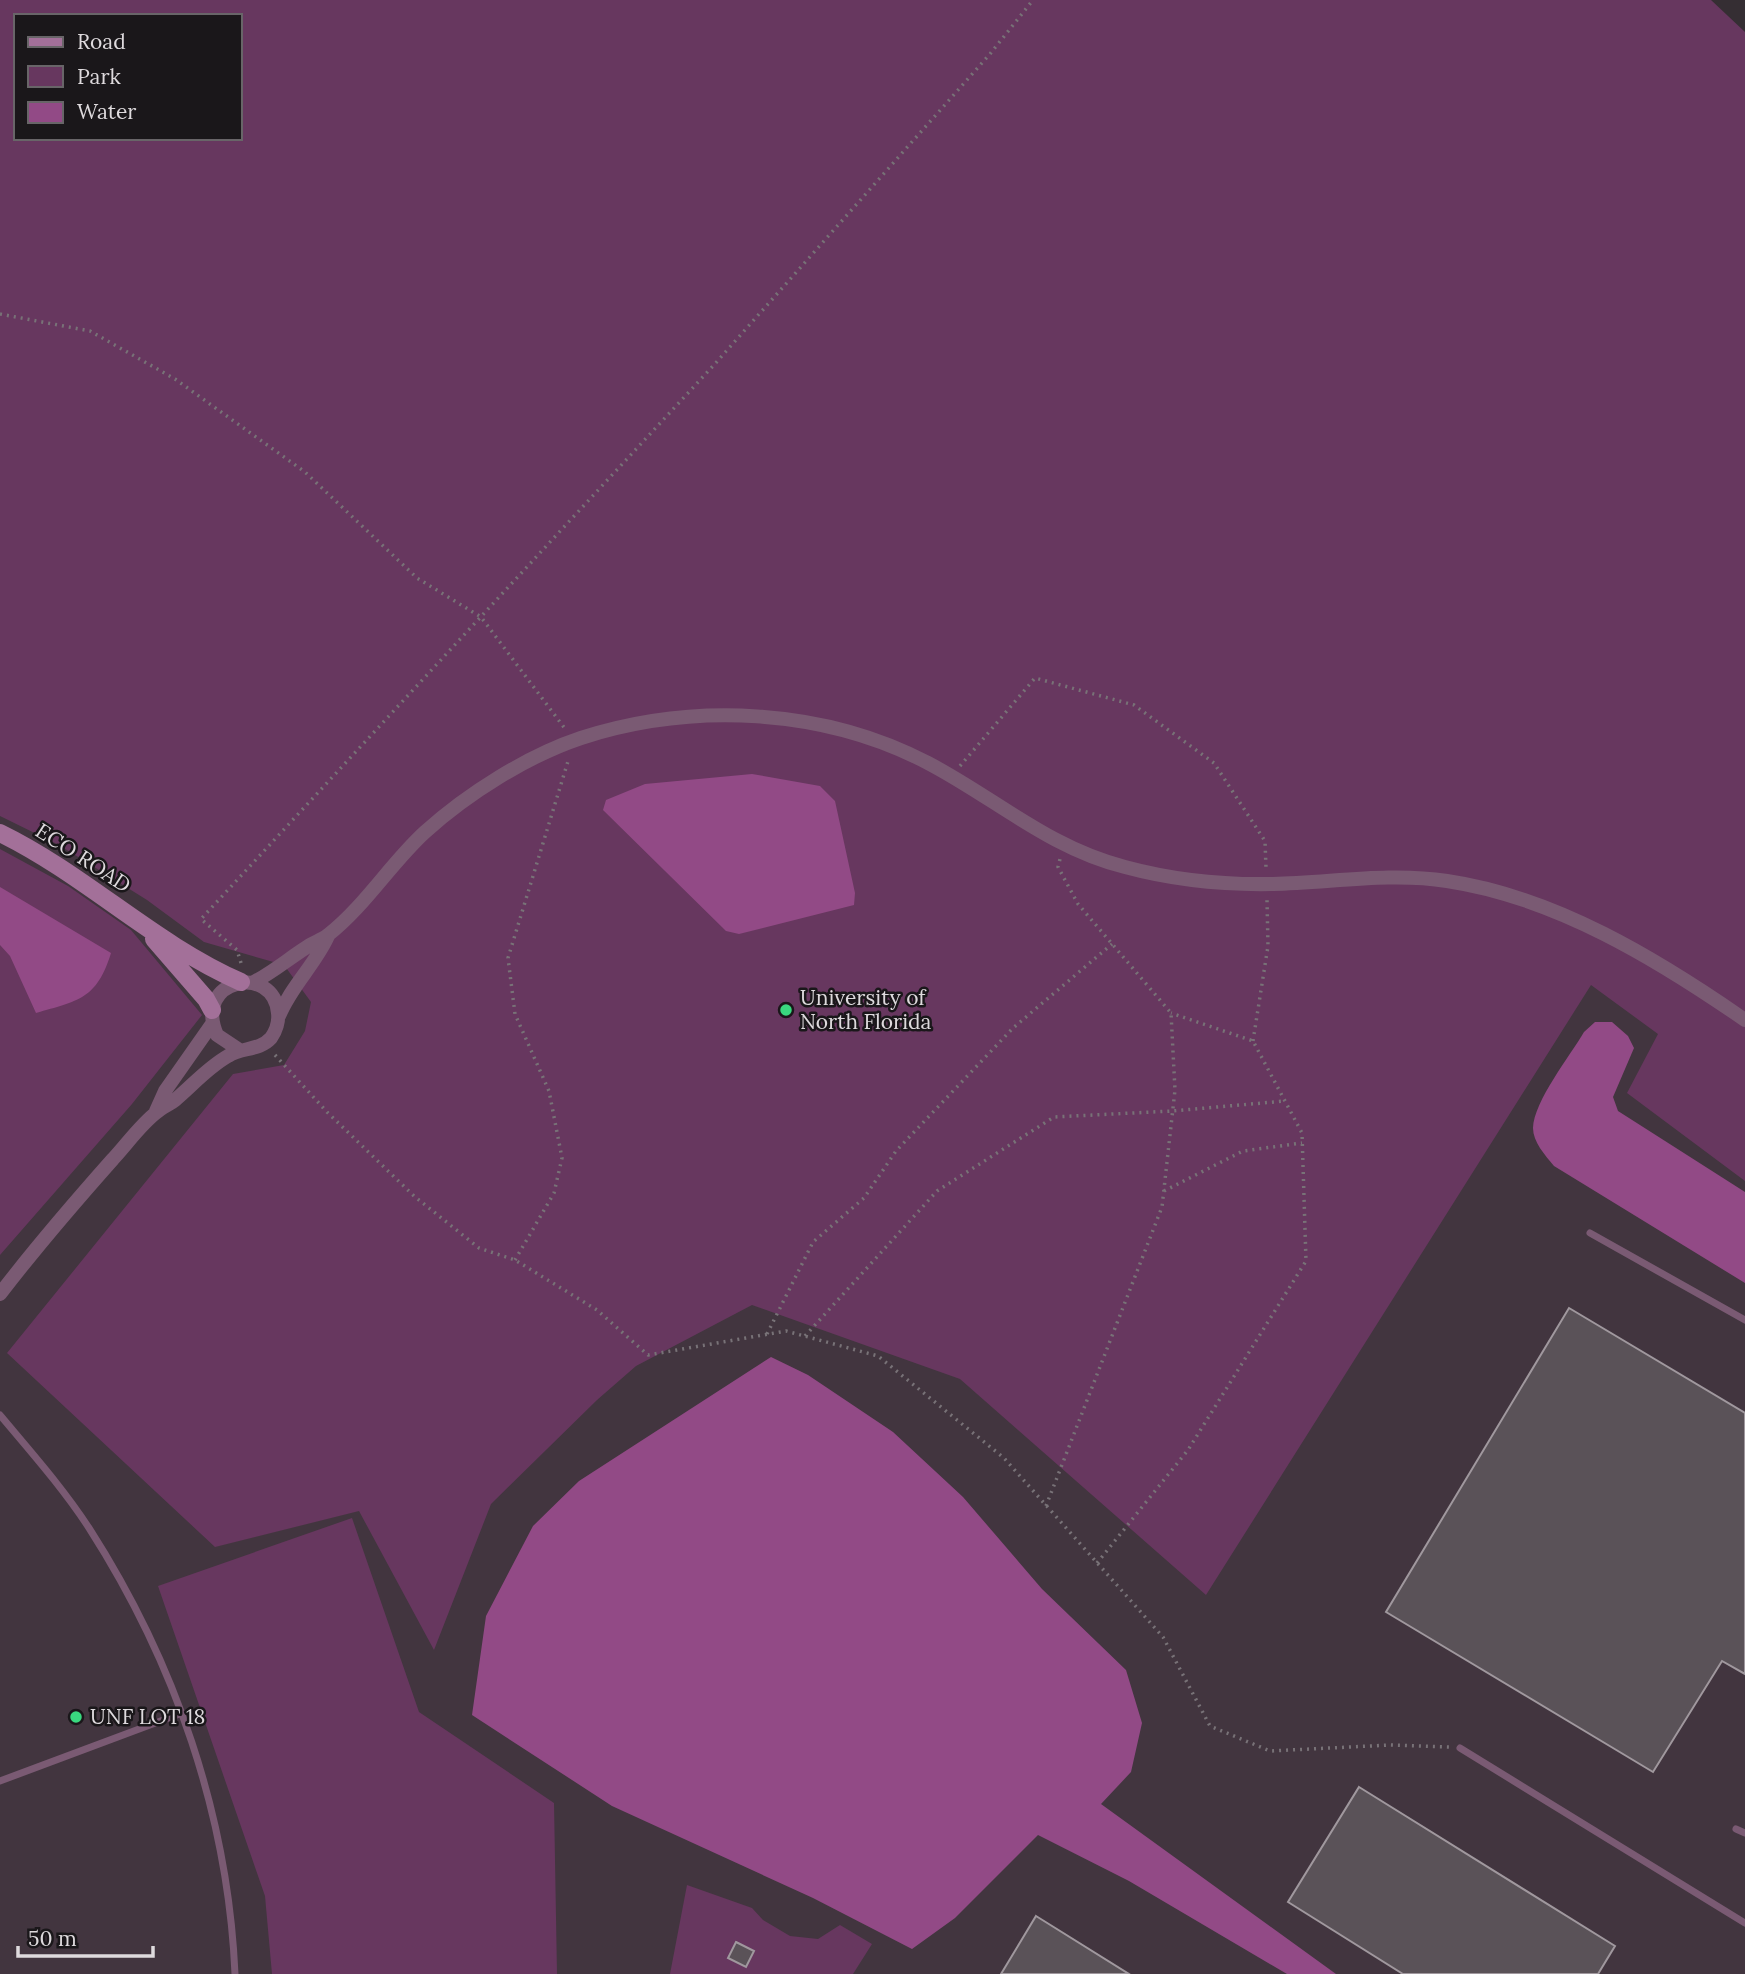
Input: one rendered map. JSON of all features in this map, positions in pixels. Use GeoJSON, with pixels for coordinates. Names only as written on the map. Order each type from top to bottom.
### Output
{"type":"FeatureCollection","features":[{"type":"Feature","properties":{"kind":"street"},"geometry":{"type":"LineString","coordinates":[[155,1113],[165,1091],[212,1017],[221,993],[247,983],[328,936],[426,832],[493,780],[575,741],[651,722],[734,715],[803,720],[860,734],[928,763],[1049,839],[1123,867],[1198,882],[1266,884],[1379,877],[1446,880],[1523,900],[1602,933],[1706,993],[1745,1020]]}},
{"type":"Feature","properties":{"kind":"street","name":"ECO ROAD"},"geometry":{"type":"LineString","coordinates":[[0,833],[78,878],[140,924],[247,983]]}},
{"type":"Feature","properties":{"kind":"street","name":"ECO ROAD"},"geometry":{"type":"LineString","coordinates":[[140,924],[206,999],[212,1017]]}},
{"type":"Feature","properties":{"kind":"street"},"geometry":{"type":"LineString","coordinates":[[212,1017],[225,1043],[238,1049],[253,1048],[265,1043],[277,1027],[288,995],[320,953],[328,936]]}},
{"type":"Feature","properties":{"kind":"street"},"geometry":{"type":"LineString","coordinates":[[247,983],[269,992],[277,1004],[279,1016]]}},
{"type":"Feature","properties":{"kind":"street"},"geometry":{"type":"LineString","coordinates":[[0,1294],[72,1205],[155,1113],[238,1049]]}},
{"type":"Feature","properties":{"kind":"lane"},"geometry":{"type":"LineString","coordinates":[[1590,1233],[1745,1320]]}},
{"type":"Feature","properties":{"kind":"lane"},"geometry":{"type":"LineString","coordinates":[[0,1415],[56,1481],[89,1528],[152,1641],[182,1713],[206,1785],[229,1900],[235,1974]]}},
{"type":"Feature","properties":{"kind":"lane"},"geometry":{"type":"LineString","coordinates":[[0,1781],[182,1713]]}},
{"type":"Feature","properties":{"kind":"lane"},"geometry":{"type":"LineString","coordinates":[[1460,1748],[1745,1923]]}},
{"type":"Feature","properties":{"kind":"lane"},"geometry":{"type":"LineString","coordinates":[[1736,1829],[1745,1833]]}},
{"type":"Feature","properties":{"kind":"path"},"geometry":{"type":"LineString","coordinates":[[247,983],[237,950],[201,919],[713,366],[990,54],[1033,0]]}},
{"type":"Feature","properties":{"kind":"path"},"geometry":{"type":"LineString","coordinates":[[0,314],[90,331],[175,379],[304,472],[417,578],[481,617],[575,741],[508,958],[515,1014],[549,1091],[562,1158],[554,1193],[515,1261]]}},
{"type":"Feature","properties":{"kind":"path"},"geometry":{"type":"LineString","coordinates":[[951,777],[1035,678],[1134,705],[1214,763],[1265,841],[1268,946],[1253,1041],[1302,1133],[1306,1261],[1188,1450],[1097,1563]]}},
{"type":"Feature","properties":{"kind":"path"},"geometry":{"type":"LineString","coordinates":[[1064,845],[1058,867],[1078,904],[1171,1013],[1253,1041]]}},
{"type":"Feature","properties":{"kind":"path"},"geometry":{"type":"LineString","coordinates":[[767,1335],[813,1242],[864,1198],[896,1151],[1013,1028],[1112,944]]}},
{"type":"Feature","properties":{"kind":"path"},"geometry":{"type":"LineString","coordinates":[[1046,1506],[1163,1208],[1175,1090],[1171,1013]]}},
{"type":"Feature","properties":{"kind":"path"},"geometry":{"type":"LineString","coordinates":[[265,1043],[327,1112],[414,1196],[480,1248],[515,1261],[597,1310],[648,1355],[786,1331],[878,1356],[1004,1458],[1163,1637],[1210,1727],[1270,1751],[1390,1745],[1460,1748]]}},
{"type":"Feature","properties":{"kind":"path"},"geometry":{"type":"LineString","coordinates":[[804,1336],[937,1191],[1054,1117],[1172,1111],[1285,1101]]}},
{"type":"Feature","properties":{"kind":"path"},"geometry":{"type":"LineString","coordinates":[[1164,1191],[1243,1151],[1302,1143]]}},
{"type":"Feature","properties":{"kind":"shaded area","name":"University of North Florida"},"geometry":{"type":"Polygon","coordinates":[[[0,0],[1745,62],[1745,1974],[0,1974],[0,0]]]}},
{"type":"Feature","properties":{"kind":"green space","name":"University of North Florida"},"geometry":{"type":"Polygon","coordinates":[[[0,0],[1711,0],[1745,32],[1745,1181],[1627,1093],[1658,1034],[1591,985],[1206,1595],[960,1379],[752,1305],[636,1366],[597,1400],[491,1504],[434,1650],[359,1511],[215,1547],[7,1353],[233,1074],[284,1065],[305,1031],[311,1002],[284,965],[204,942],[147,900],[59,845],[0,816],[0,0]]]}},
{"type":"Feature","properties":{"kind":"green space"},"geometry":{"type":"Polygon","coordinates":[[[0,849],[68,886],[131,930],[202,1015],[132,1104],[0,1255],[0,849]]]}},
{"type":"Feature","properties":{"kind":"green space"},"geometry":{"type":"Polygon","coordinates":[[[352,1518],[419,1712],[554,1803],[557,1974],[272,1974],[265,1896],[158,1586],[352,1518]]]}},
{"type":"Feature","properties":{"kind":"green space"},"geometry":{"type":"Polygon","coordinates":[[[687,1885],[752,1908],[763,1920],[790,1936],[818,1939],[840,1925],[872,1944],[853,1974],[670,1974],[687,1885]]]}},
{"type":"Feature","properties":{"kind":"water"},"geometry":{"type":"Polygon","coordinates":[[[752,774],[820,786],[835,801],[855,893],[854,905],[739,934],[726,931],[603,810],[606,800],[645,784],[752,774]]]}},
{"type":"Feature","properties":{"kind":"water"},"geometry":{"type":"Polygon","coordinates":[[[0,887],[111,953],[99,980],[84,996],[36,1013],[10,956],[0,945],[0,887]]]}},
{"type":"Feature","properties":{"kind":"water"},"geometry":{"type":"Polygon","coordinates":[[[1595,1022],[1612,1022],[1628,1036],[1634,1048],[1613,1097],[1618,1111],[1745,1192],[1745,1283],[1554,1166],[1537,1143],[1533,1128],[1539,1105],[1584,1032],[1595,1022]]]}},
{"type":"Feature","properties":{"kind":"water"},"geometry":{"type":"Polygon","coordinates":[[[771,1357],[808,1375],[893,1432],[963,1497],[1042,1589],[1126,1670],[1142,1723],[1131,1772],[1101,1804],[1336,1974],[1287,1974],[1129,1881],[1038,1835],[955,1918],[912,1949],[813,1898],[612,1806],[472,1715],[486,1616],[533,1526],[579,1481],[771,1357]]]}},
{"type":"Feature","properties":{"kind":"building"},"geometry":{"type":"Polygon","coordinates":[[[1569,1308],[1745,1413],[1745,1674],[1722,1661],[1653,1772],[1386,1612],[1569,1308]]]}},
{"type":"Feature","properties":{"kind":"building"},"geometry":{"type":"Polygon","coordinates":[[[1359,1787],[1615,1946],[1598,1974],[1403,1974],[1288,1902],[1359,1787]]]}},
{"type":"Feature","properties":{"kind":"building"},"geometry":{"type":"Polygon","coordinates":[[[1036,1916],[1129,1974],[1001,1974],[1036,1916]]]}},
{"type":"Feature","properties":{"kind":"building"},"geometry":{"type":"Polygon","coordinates":[[[736,1942],[754,1951],[746,1967],[728,1958],[736,1942]]]}},
{"type":"Feature","properties":{"kind":"place","name":"University of North Florida"},"geometry":{"type":"Point","coordinates":[786,1010]}},
{"type":"Feature","properties":{"kind":"place","name":"UNF LOT 18"},"geometry":{"type":"Point","coordinates":[76,1717]}}]}
